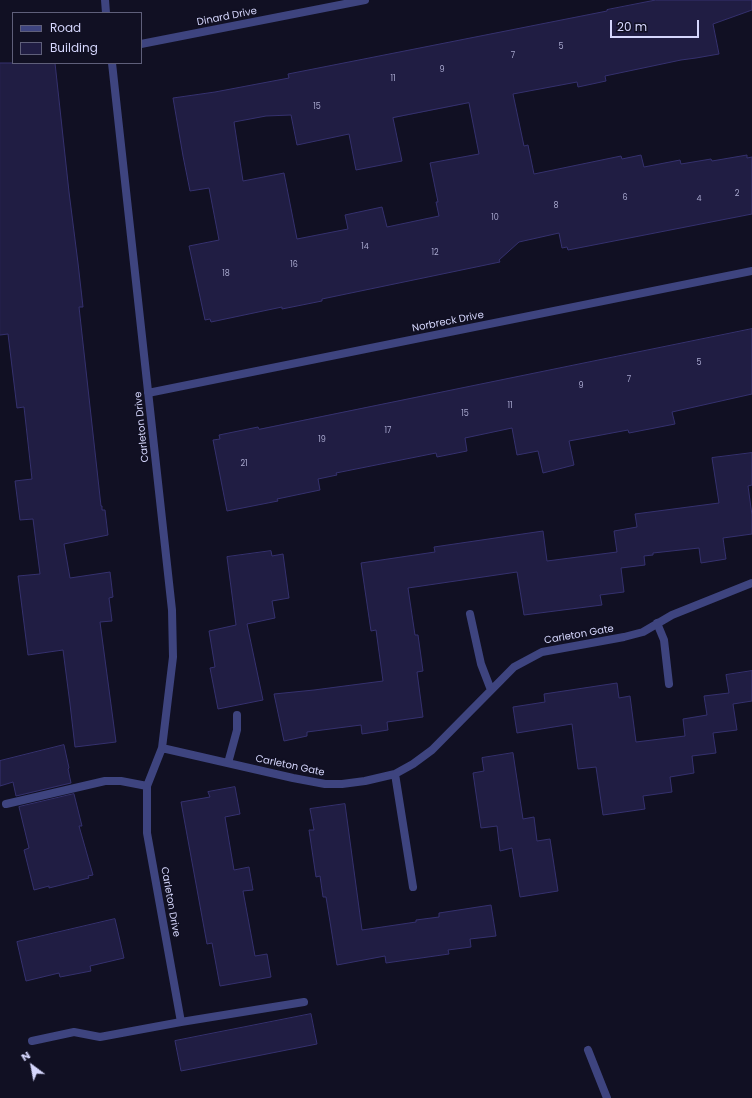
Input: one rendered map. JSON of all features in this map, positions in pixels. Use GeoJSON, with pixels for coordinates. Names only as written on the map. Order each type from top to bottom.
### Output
{"type":"FeatureCollection","features":[{"type":"Feature","properties":{"kind":"street"},"geometry":{"type":"LineString","coordinates":[[105,0],[106,12]]}},
{"type":"Feature","properties":{"kind":"street","name":"Dinard Drive"},"geometry":{"type":"LineString","coordinates":[[142,44],[365,0]]}},
{"type":"Feature","properties":{"kind":"street","name":"Carleton Drive"},"geometry":{"type":"LineString","coordinates":[[112,64],[172,610],[173,657],[162,748],[147,786],[147,833],[181,1022]]}},
{"type":"Feature","properties":{"kind":"street","name":"Norbreck Drive"},"geometry":{"type":"LineString","coordinates":[[148,393],[752,271]]}},
{"type":"Feature","properties":{"kind":"street","name":"Carleton Gate"},"geometry":{"type":"LineString","coordinates":[[162,748],[325,784],[342,784],[365,781],[395,774],[432,750],[514,667],[542,652],[630,636],[643,632],[672,615],[752,583]]}},
{"type":"Feature","properties":{"kind":"street"},"geometry":{"type":"LineString","coordinates":[[470,614],[481,664],[491,690]]}},
{"type":"Feature","properties":{"kind":"street"},"geometry":{"type":"LineString","coordinates":[[657,623],[664,640],[669,684]]}},
{"type":"Feature","properties":{"kind":"street"},"geometry":{"type":"LineString","coordinates":[[228,763],[237,730],[237,715]]}},
{"type":"Feature","properties":{"kind":"street"},"geometry":{"type":"LineString","coordinates":[[395,774],[413,887]]}},
{"type":"Feature","properties":{"kind":"street"},"geometry":{"type":"LineString","coordinates":[[6,804],[105,781],[121,781],[147,786]]}},
{"type":"Feature","properties":{"kind":"street"},"geometry":{"type":"LineString","coordinates":[[32,1041],[74,1032],[100,1037],[304,1002]]}},
{"type":"Feature","properties":{"kind":"street"},"geometry":{"type":"LineString","coordinates":[[588,1050],[607,1098]]}},
{"type":"Feature","properties":{"kind":"building"},"geometry":{"type":"Polygon","coordinates":[[[656,0],[752,0],[752,10],[713,24],[719,54],[681,60],[605,76],[606,81],[578,87],[577,82],[513,94],[524,146],[528,145],[534,174],[621,156],[622,159],[641,155],[644,167],[680,160],[681,164],[711,159],[712,161],[747,155],[747,158],[752,157],[752,214],[568,250],[567,247],[562,248],[559,233],[519,242],[499,260],[500,262],[322,299],[322,301],[282,309],[282,307],[211,322],[210,319],[205,320],[189,246],[219,240],[209,188],[190,191],[173,98],[215,92],[289,78],[288,74],[656,0]],[[469,103],[393,118],[402,161],[356,170],[349,134],[297,145],[291,115],[266,116],[234,122],[243,181],[284,173],[297,239],[348,229],[345,215],[382,207],[387,227],[439,216],[436,202],[438,202],[430,163],[479,154],[469,103]]]}},
{"type":"Feature","properties":{"kind":"building"},"geometry":{"type":"Polygon","coordinates":[[[0,63],[55,64],[83,307],[79,307],[101,506],[102,510],[105,510],[108,535],[64,544],[70,578],[110,572],[113,597],[109,598],[112,621],[100,622],[116,742],[75,747],[63,650],[28,655],[18,576],[40,574],[33,519],[20,520],[15,481],[32,479],[24,407],[17,408],[8,334],[0,335],[0,63]]]}},
{"type":"Feature","properties":{"kind":"building"},"geometry":{"type":"Polygon","coordinates":[[[752,329],[752,394],[672,412],[675,424],[629,433],[628,430],[569,441],[574,465],[543,473],[538,451],[517,455],[512,428],[465,438],[467,451],[437,457],[436,453],[336,473],[337,475],[318,479],[320,490],[277,499],[278,501],[227,511],[213,440],[220,439],[219,435],[258,427],[259,429],[752,329]]]}},
{"type":"Feature","properties":{"kind":"building"},"geometry":{"type":"Polygon","coordinates":[[[752,453],[752,485],[748,486],[752,515],[752,534],[723,538],[726,559],[701,563],[699,548],[653,553],[653,555],[644,556],[645,565],[621,568],[624,592],[600,595],[602,605],[524,615],[517,572],[408,588],[415,635],[418,635],[423,671],[417,672],[423,717],[387,722],[388,730],[362,734],[361,725],[307,732],[307,736],[284,741],[274,694],[383,681],[376,630],[371,631],[361,563],[435,552],[434,547],[543,531],[547,561],[617,552],[614,531],[637,527],[635,514],[719,503],[712,458],[752,453]]]}},
{"type":"Feature","properties":{"kind":"building"},"geometry":{"type":"Polygon","coordinates":[[[271,551],[272,556],[283,554],[289,598],[272,601],[275,618],[247,624],[263,700],[218,709],[210,668],[215,667],[209,631],[236,625],[227,557],[271,551]]]}},
{"type":"Feature","properties":{"kind":"building"},"geometry":{"type":"Polygon","coordinates":[[[752,671],[752,701],[733,704],[737,730],[713,733],[716,753],[692,756],[694,773],[670,777],[672,792],[643,796],[645,809],[603,815],[596,767],[578,769],[572,724],[517,733],[513,707],[545,702],[544,694],[617,683],[619,698],[630,696],[636,742],[685,736],[683,719],[707,715],[704,696],[729,693],[726,675],[752,671]]]}},
{"type":"Feature","properties":{"kind":"building"},"geometry":{"type":"Polygon","coordinates":[[[64,745],[71,783],[16,796],[13,782],[0,786],[0,761],[64,745]]]}},
{"type":"Feature","properties":{"kind":"building"},"geometry":{"type":"Polygon","coordinates":[[[513,753],[523,819],[534,817],[537,841],[550,839],[558,891],[520,897],[512,848],[500,851],[497,826],[481,828],[473,773],[484,771],[482,758],[513,753]]]}},
{"type":"Feature","properties":{"kind":"building"},"geometry":{"type":"Polygon","coordinates":[[[235,787],[240,814],[225,817],[234,870],[249,867],[253,890],[243,891],[255,956],[267,954],[271,977],[220,986],[212,943],[207,944],[181,802],[210,797],[208,792],[235,787]]]}},
{"type":"Feature","properties":{"kind":"building"},"geometry":{"type":"Polygon","coordinates":[[[74,794],[82,826],[79,826],[93,875],[88,876],[89,878],[49,888],[49,886],[34,890],[24,850],[29,848],[19,807],[74,794]]]}},
{"type":"Feature","properties":{"kind":"building"},"geometry":{"type":"Polygon","coordinates":[[[345,804],[362,930],[416,922],[416,920],[439,917],[439,913],[491,905],[496,936],[470,939],[471,947],[448,950],[449,954],[386,963],[385,956],[337,965],[326,897],[323,897],[320,876],[316,877],[309,830],[314,830],[310,809],[345,804]]]}},
{"type":"Feature","properties":{"kind":"building"},"geometry":{"type":"Polygon","coordinates":[[[115,919],[124,958],[90,966],[91,971],[60,977],[59,973],[26,981],[17,942],[115,919]]]}},
{"type":"Feature","properties":{"kind":"building"},"geometry":{"type":"Polygon","coordinates":[[[311,1014],[317,1044],[181,1071],[175,1041],[311,1014]]]}}]}
